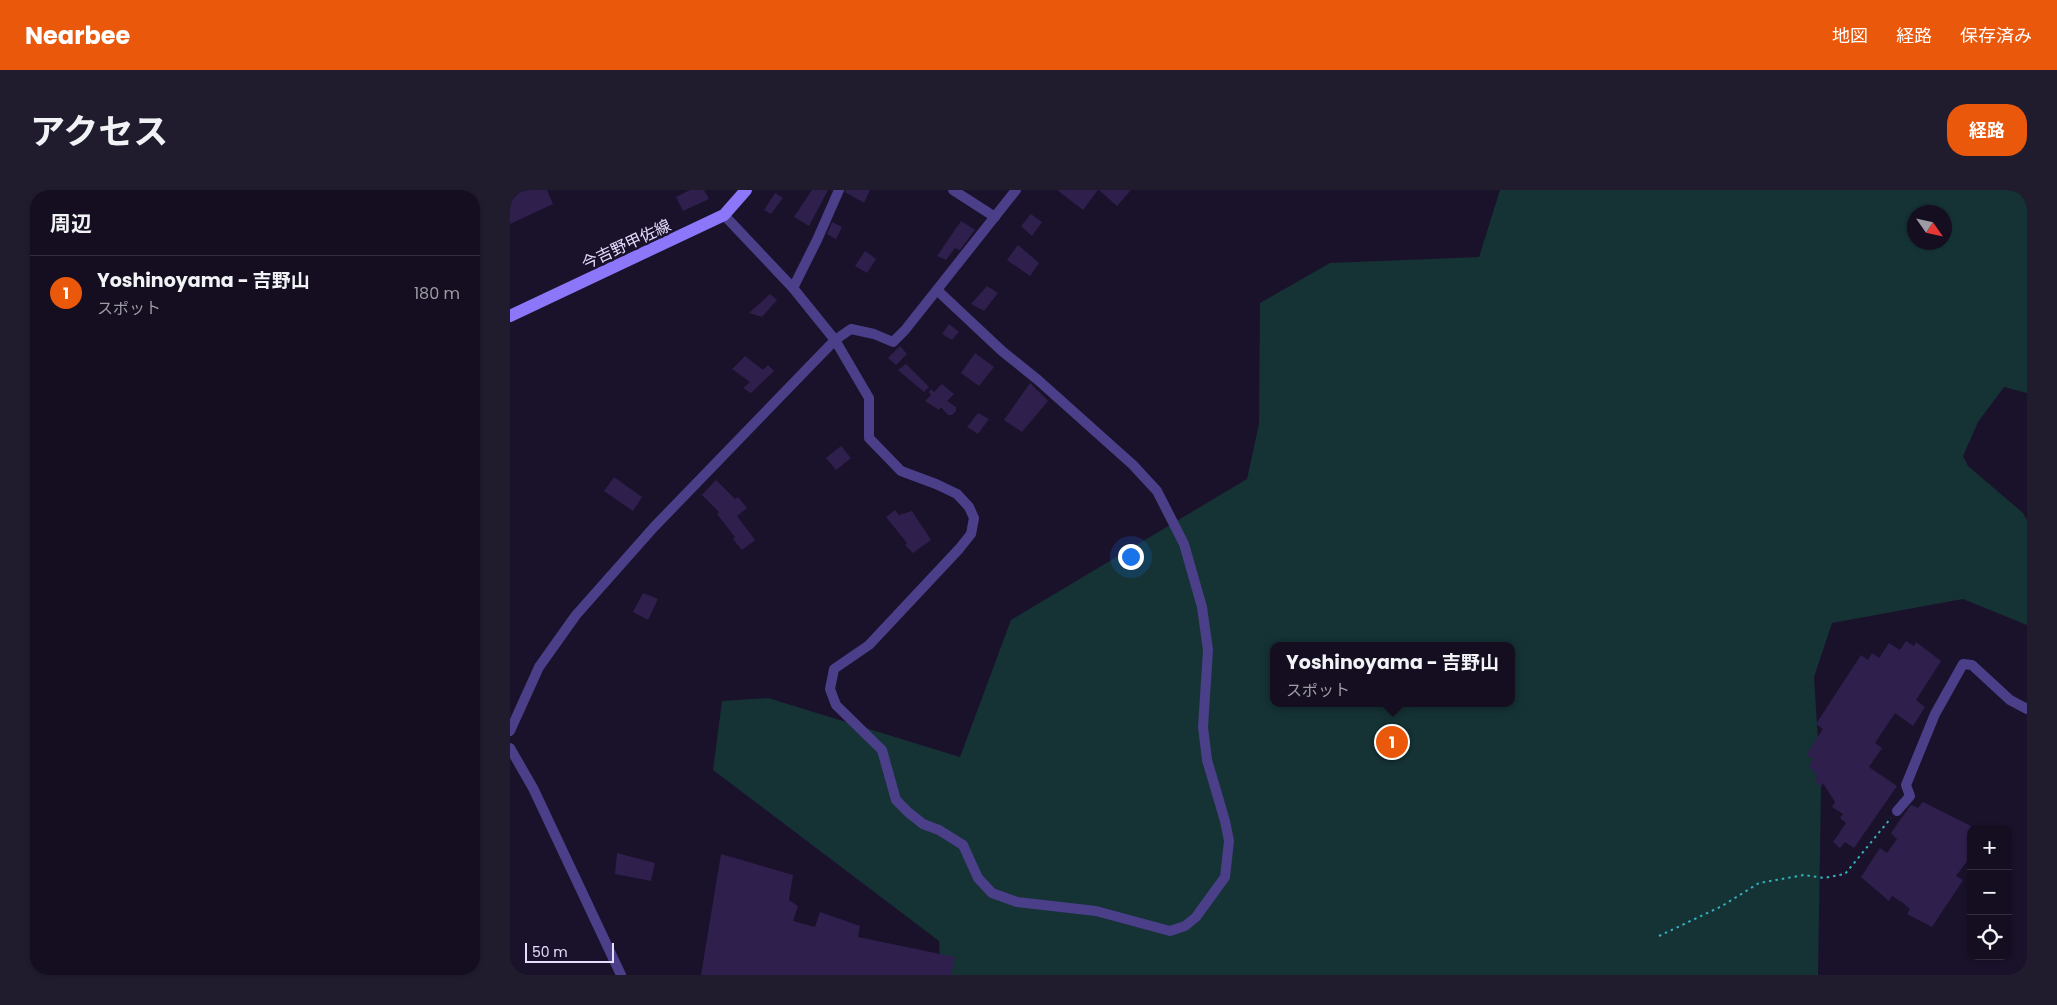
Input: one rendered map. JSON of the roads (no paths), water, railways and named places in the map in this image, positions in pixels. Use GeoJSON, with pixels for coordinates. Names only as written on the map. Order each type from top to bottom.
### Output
{"type":"FeatureCollection","features":[{"type":"Feature","properties":{"kind":"main road","name":"今吉野甲佐線"},"geometry":{"type":"LineString","coordinates":[[510,316],[724,216],[746,190]]}},
{"type":"Feature","properties":{"kind":"street"},"geometry":{"type":"LineString","coordinates":[[793,288],[817,240],[838,190]]}},
{"type":"Feature","properties":{"kind":"street"},"geometry":{"type":"LineString","coordinates":[[953,190],[995,217]]}},
{"type":"Feature","properties":{"kind":"street"},"geometry":{"type":"LineString","coordinates":[[510,731],[539,667],[576,614],[660,520],[835,340],[852,329],[874,334],[893,342],[938,291],[1016,190]]}},
{"type":"Feature","properties":{"kind":"street"},"geometry":{"type":"LineString","coordinates":[[724,216],[793,288],[835,340],[869,398],[869,438],[901,472],[936,484],[957,494],[969,507],[974,518],[971,534],[959,549],[869,645],[834,669],[830,689],[836,705],[882,750],[896,800],[923,824],[939,830],[963,845],[978,878],[992,893],[1016,902],[1096,911],[1170,931],[1185,926],[1196,917],[1225,877],[1229,841],[1207,760],[1203,727],[1208,650],[1202,607],[1184,544],[1157,492],[1133,465],[1038,380],[1002,351],[938,291]]}},
{"type":"Feature","properties":{"kind":"street"},"geometry":{"type":"LineString","coordinates":[[1897,811],[1910,796],[1906,785],[1935,714],[1963,664],[1972,665],[2010,700],[2027,709]]}},
{"type":"Feature","properties":{"kind":"street"},"geometry":{"type":"LineString","coordinates":[[510,748],[534,788],[621,975]]}},
{"type":"Feature","properties":{"kind":"place","name":"Yoshinoyama - 吉野山"},"geometry":{"type":"Point","coordinates":[1392,742]}}]}
